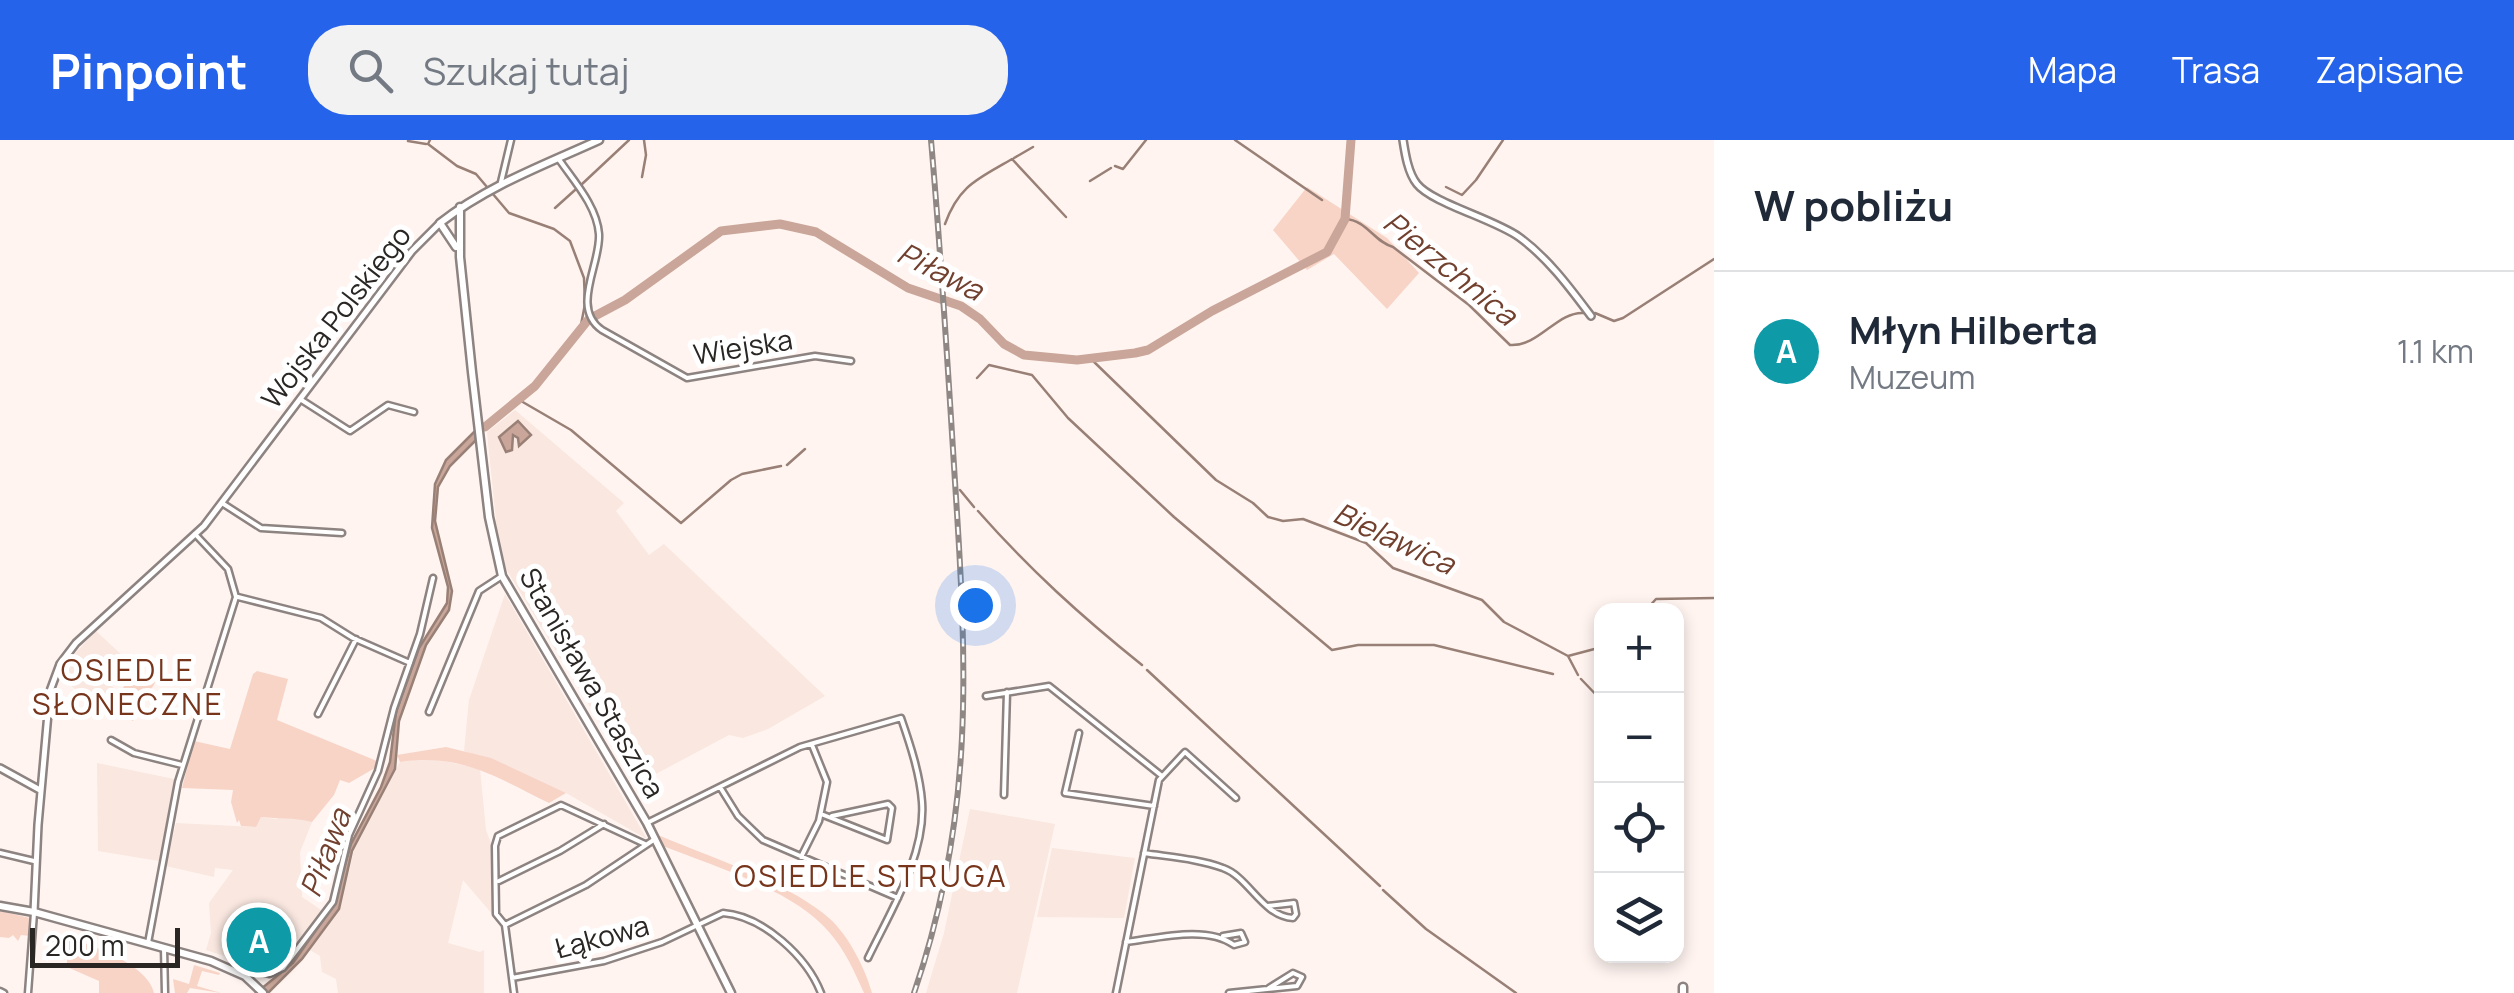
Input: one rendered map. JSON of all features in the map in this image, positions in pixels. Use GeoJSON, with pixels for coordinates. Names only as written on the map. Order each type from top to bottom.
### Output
{"type":"FeatureCollection","features":[{"type":"Feature","properties":{"kind":"main road","name":"Wojska Polskiego"},"geometry":{"type":"LineString","coordinates":[[444,220],[498,184],[599,140]]}},
{"type":"Feature","properties":{"kind":"main road","name":"Stanisława Staszica"},"geometry":{"type":"LineString","coordinates":[[460,208],[460,257],[489,517],[502,576],[647,823],[731,993]]}},
{"type":"Feature","properties":{"kind":"main road"},"geometry":{"type":"LineString","coordinates":[[444,220],[458,234]]}},
{"type":"Feature","properties":{"kind":"main road"},"geometry":{"type":"LineString","coordinates":[[444,220],[460,257]]}},
{"type":"Feature","properties":{"kind":"main road"},"geometry":{"type":"LineString","coordinates":[[0,906],[45,914],[227,966],[261,990]]}},
{"type":"Feature","properties":{"kind":"street"},"geometry":{"type":"LineString","coordinates":[[498,184],[511,140]]}},
{"type":"Feature","properties":{"kind":"street"},"geometry":{"type":"LineString","coordinates":[[1402,140],[1416,184],[1522,239],[1549,264],[1592,316]]}},
{"type":"Feature","properties":{"kind":"street","name":"Wiejska"},"geometry":{"type":"LineString","coordinates":[[558,158],[597,224],[598,247],[588,308],[590,320],[602,330],[687,378],[815,356],[851,360]]}},
{"type":"Feature","properties":{"kind":"street","name":"Wojska Polskiego"},"geometry":{"type":"LineString","coordinates":[[34,912],[50,691],[60,664],[222,503],[412,251],[444,220]]}},
{"type":"Feature","properties":{"kind":"street"},"geometry":{"type":"LineString","coordinates":[[300,399],[350,431],[388,405],[414,412]]}},
{"type":"Feature","properties":{"kind":"street"},"geometry":{"type":"LineString","coordinates":[[222,503],[261,528],[342,533]]}},
{"type":"Feature","properties":{"kind":"street"},"geometry":{"type":"LineString","coordinates":[[148,943],[182,765],[236,596],[228,569],[195,534]]}},
{"type":"Feature","properties":{"kind":"street"},"geometry":{"type":"LineString","coordinates":[[430,712],[479,591],[502,576]]}},
{"type":"Feature","properties":{"kind":"street"},"geometry":{"type":"LineString","coordinates":[[245,976],[253,970],[270,974],[283,968],[333,902],[348,835],[378,770],[433,578]]}},
{"type":"Feature","properties":{"kind":"street"},"geometry":{"type":"LineString","coordinates":[[236,596],[321,618],[410,663]]}},
{"type":"Feature","properties":{"kind":"street"},"geometry":{"type":"LineString","coordinates":[[318,714],[356,639]]}},
{"type":"Feature","properties":{"kind":"street"},"geometry":{"type":"LineString","coordinates":[[986,696],[1049,686],[1162,776]]}},
{"type":"Feature","properties":{"kind":"street"},"geometry":{"type":"LineString","coordinates":[[1004,794],[1008,692]]}},
{"type":"Feature","properties":{"kind":"street"},"geometry":{"type":"LineString","coordinates":[[647,823],[811,743],[900,718],[918,776],[922,812],[915,852],[898,898],[868,958]]}},
{"type":"Feature","properties":{"kind":"street"},"geometry":{"type":"LineString","coordinates":[[1079,732],[1065,793],[1154,806]]}},
{"type":"Feature","properties":{"kind":"street"},"geometry":{"type":"LineString","coordinates":[[111,740],[134,753],[182,765]]}},
{"type":"Feature","properties":{"kind":"street"},"geometry":{"type":"LineString","coordinates":[[801,857],[821,814],[827,782],[811,743]]}},
{"type":"Feature","properties":{"kind":"street"},"geometry":{"type":"LineString","coordinates":[[1116,993],[1162,776],[1184,752],[1236,798]]}},
{"type":"Feature","properties":{"kind":"street"},"geometry":{"type":"LineString","coordinates":[[0,768],[40,790]]}},
{"type":"Feature","properties":{"kind":"street"},"geometry":{"type":"LineString","coordinates":[[720,787],[750,830],[763,840],[898,898]]}},
{"type":"Feature","properties":{"kind":"street"},"geometry":{"type":"LineString","coordinates":[[821,814],[887,840],[892,808],[888,804],[832,816]]}},
{"type":"Feature","properties":{"kind":"street"},"geometry":{"type":"LineString","coordinates":[[514,993],[505,925],[496,914],[496,839],[561,805],[645,844]]}},
{"type":"Feature","properties":{"kind":"street"},"geometry":{"type":"LineString","coordinates":[[497,882],[560,852],[604,824]]}},
{"type":"Feature","properties":{"kind":"street"},"geometry":{"type":"LineString","coordinates":[[505,925],[586,885],[655,839]]}},
{"type":"Feature","properties":{"kind":"street"},"geometry":{"type":"LineString","coordinates":[[0,853],[36,862]]}},
{"type":"Feature","properties":{"kind":"street"},"geometry":{"type":"LineString","coordinates":[[1144,853],[1226,868],[1267,906],[1285,918],[1294,918],[1296,914],[1294,904],[1267,906]]}},
{"type":"Feature","properties":{"kind":"street"},"geometry":{"type":"LineString","coordinates":[[28,993],[34,912]]}},
{"type":"Feature","properties":{"kind":"street"},"geometry":{"type":"LineString","coordinates":[[34,927],[45,914]]}},
{"type":"Feature","properties":{"kind":"street","name":"Łąkowa"},"geometry":{"type":"LineString","coordinates":[[512,978],[604,960],[662,942],[723,914],[750,922],[795,954],[821,993]]}},
{"type":"Feature","properties":{"kind":"street"},"geometry":{"type":"LineString","coordinates":[[1126,942],[1223,936]]}},
{"type":"Feature","properties":{"kind":"street"},"geometry":{"type":"LineString","coordinates":[[164,948],[165,993]]}},
{"type":"Feature","properties":{"kind":"street"},"geometry":{"type":"LineString","coordinates":[[1229,993],[1297,986],[1302,982],[1301,975],[1293,973],[1269,988]]}},
{"type":"Feature","properties":{"kind":"shaded area"},"geometry":{"type":"Polygon","coordinates":[[[1307,187],[1387,238],[1419,273],[1387,309],[1334,254],[1307,270],[1273,230],[1307,187]]]}},
{"type":"Feature","properties":{"kind":"shaded area"},"geometry":{"type":"Polygon","coordinates":[[[515,410],[624,503],[616,511],[649,555],[664,544],[825,696],[768,729],[743,738],[729,735],[637,784],[506,569],[497,530],[487,432],[515,410]]]}},
{"type":"Feature","properties":{"kind":"shaded area"},"geometry":{"type":"Polygon","coordinates":[[[518,421],[531,435],[519,446],[513,435],[512,450],[506,452],[499,437],[518,421]]]}},
{"type":"Feature","properties":{"kind":"shaded area"},"geometry":{"type":"Polygon","coordinates":[[[475,431],[476,440],[450,466],[438,487],[435,521],[452,591],[449,610],[426,645],[399,721],[395,769],[352,851],[339,909],[302,959],[268,993],[256,993],[293,963],[333,906],[351,844],[381,787],[390,762],[396,712],[419,648],[447,603],[448,587],[432,528],[435,484],[446,460],[475,431]]]}},
{"type":"Feature","properties":{"kind":"shaded area"},"geometry":{"type":"Polygon","coordinates":[[[505,594],[647,839],[566,793],[464,751],[469,700],[505,594]]]}},
{"type":"Feature","properties":{"kind":"shaded area"},"geometry":{"type":"Polygon","coordinates":[[[96,631],[125,658],[108,682],[115,689],[102,708],[60,678],[67,662],[96,631]]]}},
{"type":"Feature","properties":{"kind":"shaded area"},"geometry":{"type":"Polygon","coordinates":[[[135,668],[156,681],[133,721],[111,708],[135,668]]]}},
{"type":"Feature","properties":{"kind":"shaded area"},"geometry":{"type":"Polygon","coordinates":[[[257,671],[288,679],[277,720],[377,761],[375,768],[349,783],[340,780],[334,795],[312,822],[261,817],[256,827],[241,826],[231,802],[233,790],[182,788],[194,741],[230,749],[257,671]]]}},
{"type":"Feature","properties":{"kind":"shaded area"},"geometry":{"type":"Polygon","coordinates":[[[446,747],[491,758],[566,793],[549,803],[478,769],[442,761],[400,762],[397,755],[446,747]]]}},
{"type":"Feature","properties":{"kind":"shaded area"},"geometry":{"type":"Polygon","coordinates":[[[430,758],[480,769],[486,830],[492,846],[493,915],[463,880],[448,943],[484,950],[484,993],[338,993],[336,979],[322,972],[320,956],[310,950],[341,906],[354,850],[400,762],[430,758]]]}},
{"type":"Feature","properties":{"kind":"shaded area"},"geometry":{"type":"Polygon","coordinates":[[[97,763],[174,779],[159,861],[98,851],[97,763]]]}},
{"type":"Feature","properties":{"kind":"shaded area"},"geometry":{"type":"Polygon","coordinates":[[[970,809],[1055,824],[1017,993],[926,993],[944,933],[970,809]]]}},
{"type":"Feature","properties":{"kind":"shaded area"},"geometry":{"type":"Polygon","coordinates":[[[284,815],[312,822],[300,852],[302,897],[324,912],[287,963],[272,971],[206,950],[211,933],[209,903],[233,870],[215,868],[214,877],[166,866],[176,823],[255,827],[261,817],[276,819],[284,815]]]}},
{"type":"Feature","properties":{"kind":"shaded area"},"geometry":{"type":"Polygon","coordinates":[[[658,835],[747,871],[812,905],[850,943],[872,993],[864,993],[840,946],[814,917],[752,881],[663,846],[658,835]]]}},
{"type":"Feature","properties":{"kind":"shaded area"},"geometry":{"type":"Polygon","coordinates":[[[1052,848],[1135,858],[1124,918],[1037,917],[1052,848]]]}},
{"type":"Feature","properties":{"kind":"shaded area"},"geometry":{"type":"Polygon","coordinates":[[[0,911],[30,918],[30,936],[21,935],[18,941],[13,935],[0,937],[0,911]]]}},
{"type":"Feature","properties":{"kind":"shaded area"},"geometry":{"type":"Polygon","coordinates":[[[52,933],[126,962],[149,982],[154,993],[99,993],[99,981],[67,967],[67,953],[51,948],[52,933]]]}},
{"type":"Feature","properties":{"kind":"shaded area"},"geometry":{"type":"Polygon","coordinates":[[[194,965],[220,973],[202,971],[197,986],[221,993],[190,988],[187,993],[175,993],[173,979],[189,984],[194,965]]]}},
{"type":"Feature","properties":{"kind":"waterway"},"geometry":{"type":"LineString","coordinates":[[430,140],[428,144],[457,166],[476,174],[509,213],[554,229],[570,241],[584,278],[580,330]]}},
{"type":"Feature","properties":{"kind":"waterway"},"geometry":{"type":"LineString","coordinates":[[581,185],[629,140]]}},
{"type":"Feature","properties":{"kind":"waterway"},"geometry":{"type":"LineString","coordinates":[[642,177],[644,140]]}},
{"type":"Feature","properties":{"kind":"waterway"},"geometry":{"type":"LineString","coordinates":[[1115,166],[1123,169],[1146,140]]}},
{"type":"Feature","properties":{"kind":"waterway"},"geometry":{"type":"LineString","coordinates":[[1235,140],[1322,200]]}},
{"type":"Feature","properties":{"kind":"waterway","name":"Piława"},"geometry":{"type":"LineString","coordinates":[[593,317],[625,300],[721,231],[780,224],[816,232],[908,288],[961,306],[1004,344],[1024,355],[1077,360],[1148,350],[1212,311],[1327,252],[1345,219],[1351,140]]}},
{"type":"Feature","properties":{"kind":"waterway"},"geometry":{"type":"LineString","coordinates":[[1446,187],[1462,195],[1503,140]]}},
{"type":"Feature","properties":{"kind":"waterway"},"geometry":{"type":"LineString","coordinates":[[408,141],[426,144]]}},
{"type":"Feature","properties":{"kind":"waterway"},"geometry":{"type":"LineString","coordinates":[[1014,158],[1033,147]]}},
{"type":"Feature","properties":{"kind":"waterway"},"geometry":{"type":"LineString","coordinates":[[945,224],[963,192],[1012,159],[1066,217]]}},
{"type":"Feature","properties":{"kind":"waterway"},"geometry":{"type":"LineString","coordinates":[[1090,181],[1111,168]]}},
{"type":"Feature","properties":{"kind":"waterway"},"geometry":{"type":"LineString","coordinates":[[555,208],[575,190]]}},
{"type":"Feature","properties":{"kind":"waterway","name":"Pierzchnica"},"geometry":{"type":"LineString","coordinates":[[1345,219],[1365,227],[1469,305],[1510,345],[1530,341],[1565,317],[1584,313]]}},
{"type":"Feature","properties":{"kind":"waterway","name":"Pierzchnica"},"geometry":{"type":"LineString","coordinates":[[1595,313],[1614,321],[1623,318],[1714,259]]}},
{"type":"Feature","properties":{"kind":"waterway","name":"Piława"},"geometry":{"type":"LineString","coordinates":[[485,427],[535,386],[588,320]]}},
{"type":"Feature","properties":{"kind":"waterway","name":"Bielawica"},"geometry":{"type":"LineString","coordinates":[[1091,359],[1216,480],[1268,517],[1283,521],[1303,519],[1366,543],[1393,568],[1482,600],[1504,622],[1568,656],[1594,649]]}},
{"type":"Feature","properties":{"kind":"waterway"},"geometry":{"type":"LineString","coordinates":[[977,378],[989,365],[1032,375],[1068,418],[1174,517],[1332,650],[1358,645],[1434,645],[1553,674]]}},
{"type":"Feature","properties":{"kind":"waterway"},"geometry":{"type":"LineString","coordinates":[[521,401],[571,430],[681,523],[731,480],[781,466]]}},
{"type":"Feature","properties":{"kind":"waterway"},"geometry":{"type":"LineString","coordinates":[[787,465],[805,449]]}},
{"type":"Feature","properties":{"kind":"waterway"},"geometry":{"type":"LineString","coordinates":[[960,490],[974,507]]}},
{"type":"Feature","properties":{"kind":"waterway"},"geometry":{"type":"LineString","coordinates":[[978,511],[1057,592],[1142,665]]}},
{"type":"Feature","properties":{"kind":"waterway","name":"Bielawica"},"geometry":{"type":"LineString","coordinates":[[1652,603],[1656,599],[1714,598]]}},
{"type":"Feature","properties":{"kind":"waterway"},"geometry":{"type":"LineString","coordinates":[[1568,656],[1578,675]]}},
{"type":"Feature","properties":{"kind":"waterway"},"geometry":{"type":"LineString","coordinates":[[1147,670],[1380,886]]}},
{"type":"Feature","properties":{"kind":"waterway"},"geometry":{"type":"LineString","coordinates":[[1581,679],[1594,693]]}},
{"type":"Feature","properties":{"kind":"waterway"},"geometry":{"type":"LineString","coordinates":[[1383,890],[1426,929],[1516,993]]}},
{"type":"Feature","properties":{"kind":"railway"},"geometry":{"type":"LineString","coordinates":[[914,993],[948,864],[962,739],[959,549],[931,140]]}},
{"type":"Feature","properties":{"kind":"place","name":"Młyn Hilberta"},"geometry":{"type":"Point","coordinates":[259,940]}},
{"type":"Feature","properties":{"kind":"district","name":"OSIEDLE SŁONECZNE"},"geometry":{"type":"Point","coordinates":[128,688]}},
{"type":"Feature","properties":{"kind":"district","name":"OSIEDLE STRUGA"},"geometry":{"type":"Point","coordinates":[871,877]}}]}
